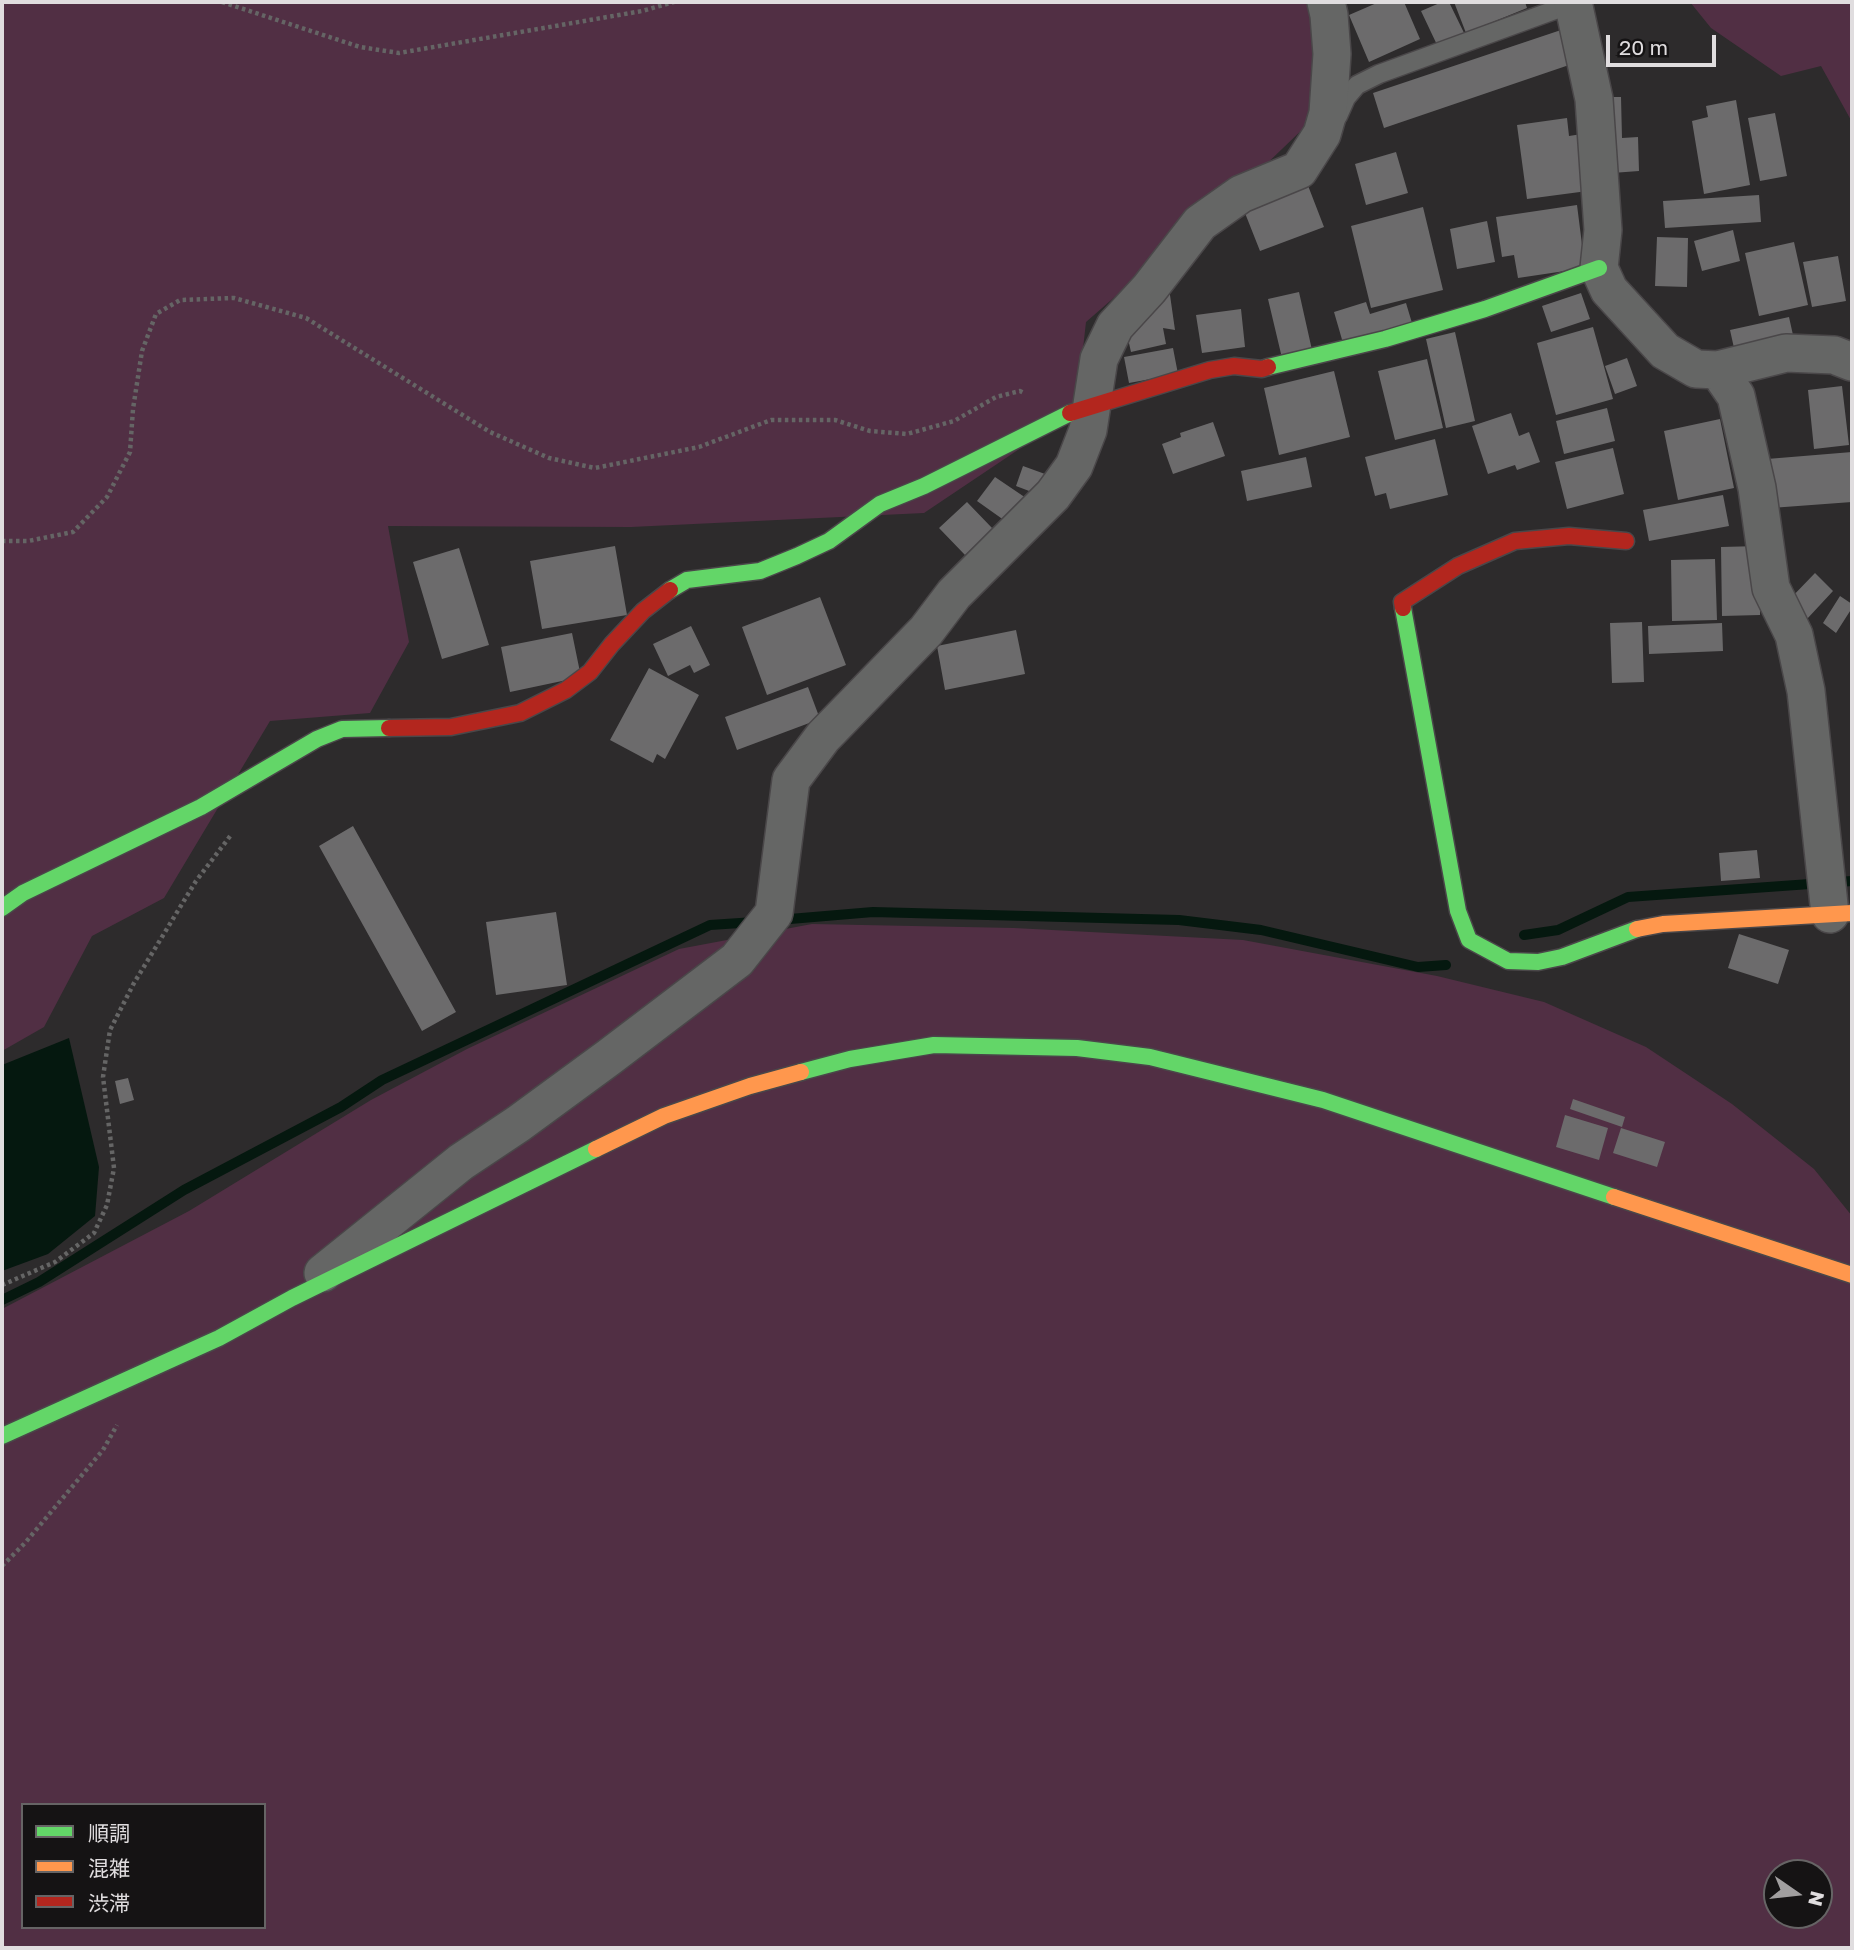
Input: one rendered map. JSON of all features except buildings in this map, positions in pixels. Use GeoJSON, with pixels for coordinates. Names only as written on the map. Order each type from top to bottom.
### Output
{"type":"FeatureCollection","features":[{"type":"Feature","properties":{"kind":"street"},"geometry":{"type":"LineString","coordinates":[[1077,412],[1098,359],[1115,326],[1149,289],[1200,223],[1241,194],[1299,170],[1322,134],[1328,113],[1332,54],[1326,2]]}},
{"type":"Feature","properties":{"kind":"street"},"geometry":{"type":"LineString","coordinates":[[1574,2],[1594,99],[1603,230],[1599,268],[1609,290],[1665,351],[1696,369],[1718,370],[1786,353],[1834,355],[1852,362]]}},
{"type":"Feature","properties":{"kind":"street"},"geometry":{"type":"LineString","coordinates":[[2,908],[23,893],[201,807],[317,739],[342,729],[451,727],[520,713],[566,690],[590,672],[643,611],[687,580],[760,571],[797,556],[829,541],[880,504],[1077,412],[1210,370],[1234,366],[1262,369],[1385,339],[1485,309],[1599,268]]}},
{"type":"Feature","properties":{"kind":"street"},"geometry":{"type":"LineString","coordinates":[[1626,541],[1569,536],[1515,541],[1458,566],[1402,602],[1458,911],[1469,940],[1508,961],[1538,962],[1562,957],[1628,931],[1663,924],[1841,914],[1806,691],[1794,635],[1771,588],[1757,488],[1736,396],[1718,370]]}},
{"type":"Feature","properties":{"kind":"street"},"geometry":{"type":"LineString","coordinates":[[292,1298],[461,1162],[563,1091],[737,960],[774,913],[791,780],[823,737],[926,631],[954,594],[1053,495],[1074,466],[1088,430],[1077,412]]}},
{"type":"Feature","properties":{"kind":"street"},"geometry":{"type":"LineString","coordinates":[[2,1436],[219,1338],[292,1298],[664,1116],[750,1086],[850,1059],[934,1045],[1077,1048],[1138,1056],[1323,1100],[1852,1275]]}},
{"type":"Feature","properties":{"kind":"lane"},"geometry":{"type":"LineString","coordinates":[[1322,134],[1336,122],[1346,98],[1357,85],[1379,74],[1574,2]]}},
{"type":"Feature","properties":{"kind":"path"},"geometry":{"type":"LineString","coordinates":[[222,2],[360,47],[399,53],[642,11],[674,2]]}},
{"type":"Feature","properties":{"kind":"path"},"geometry":{"type":"LineString","coordinates":[[2,541],[28,541],[73,533],[107,497],[130,452],[142,351],[156,314],[180,300],[234,298],[306,318],[490,432],[548,458],[595,468],[699,447],[771,420],[835,421],[870,431],[907,434],[954,421],[996,397],[1020,391],[1077,412]]}},
{"type":"Feature","properties":{"kind":"path"},"geometry":{"type":"LineString","coordinates":[[2,1285],[55,1262],[94,1233],[107,1205],[114,1168],[103,1077],[110,1030],[134,983],[195,881],[237,827]]}},
{"type":"Feature","properties":{"kind":"path"},"geometry":{"type":"LineString","coordinates":[[2,1566],[25,1543],[103,1450],[150,1367]]}},
{"type":"Feature","properties":{"kind":"shaded area"},"geometry":{"type":"Polygon","coordinates":[[[2,2],[1306,2],[1332,101],[1257,173],[1086,322],[1076,411],[924,513],[631,527],[388,526],[409,642],[370,713],[270,721],[164,898],[92,936],[44,1027],[2,1051],[2,2]]]}},
{"type":"Feature","properties":{"kind":"shaded area"},"geometry":{"type":"Polygon","coordinates":[[[1690,2],[1852,2],[1852,122],[1821,66],[1781,76],[1711,28],[1690,2]]]}},
{"type":"Feature","properties":{"kind":"shaded area"},"geometry":{"type":"Polygon","coordinates":[[[812,924],[1014,928],[1243,940],[1437,976],[1544,1002],[1646,1047],[1732,1104],[1814,1169],[1852,1216],[1852,1948],[2,1948],[2,1309],[189,1211],[371,1100],[467,1049],[679,949],[812,924]]]}},
{"type":"Feature","properties":{"kind":"shaded area"},"geometry":{"type":"Polygon","coordinates":[[[69,1038],[99,1167],[95,1216],[48,1254],[2,1271],[2,1065],[69,1038]]]}},
{"type":"Feature","properties":{"kind":"waterway"},"geometry":{"type":"LineString","coordinates":[[1524,935],[1558,930],[1628,897],[1852,881]]}},
{"type":"Feature","properties":{"kind":"waterway"},"geometry":{"type":"LineString","coordinates":[[778,920],[873,912],[1179,920],[1261,930],[1418,967],[1446,965]]}},
{"type":"Feature","properties":{"kind":"waterway"},"geometry":{"type":"LineString","coordinates":[[2,1300],[39,1282],[184,1190],[341,1107],[382,1080],[710,925],[755,922]]}},
{"type":"Feature","properties":{"kind":"traffic: fast"},"geometry":{"type":"LineString","coordinates":[[1268,367],[1385,339],[1485,309],[1599,268]]}},
{"type":"Feature","properties":{"kind":"traffic: fast"},"geometry":{"type":"LineString","coordinates":[[670,590],[687,580],[760,571],[797,556],[829,541],[880,504],[924,486],[1070,413]]}},
{"type":"Feature","properties":{"kind":"traffic: fast"},"geometry":{"type":"LineString","coordinates":[[1403,608],[1458,911],[1469,940],[1508,961],[1538,962],[1562,957],[1637,929]]}},
{"type":"Feature","properties":{"kind":"traffic: fast"},"geometry":{"type":"LineString","coordinates":[[2,908],[23,893],[201,807],[317,739],[342,729],[389,728]]}},
{"type":"Feature","properties":{"kind":"traffic: fast"},"geometry":{"type":"LineString","coordinates":[[801,1072],[850,1059],[934,1045],[1077,1048],[1150,1057],[1323,1100],[1614,1197]]}},
{"type":"Feature","properties":{"kind":"traffic: fast"},"geometry":{"type":"LineString","coordinates":[[2,1436],[219,1338],[292,1298],[596,1149]]}},
{"type":"Feature","properties":{"kind":"traffic: slow"},"geometry":{"type":"LineString","coordinates":[[1637,929],[1663,924],[1852,913]]}},
{"type":"Feature","properties":{"kind":"traffic: slow"},"geometry":{"type":"LineString","coordinates":[[596,1149],[664,1116],[750,1086],[801,1072]]}},
{"type":"Feature","properties":{"kind":"traffic: slow"},"geometry":{"type":"LineString","coordinates":[[1614,1197],[1852,1275]]}},
{"type":"Feature","properties":{"kind":"traffic: jam"},"geometry":{"type":"LineString","coordinates":[[1070,413],[1210,370],[1234,366],[1262,369],[1268,367]]}},
{"type":"Feature","properties":{"kind":"traffic: jam"},"geometry":{"type":"LineString","coordinates":[[1403,608],[1402,602],[1458,566],[1515,541],[1569,536],[1626,541]]}},
{"type":"Feature","properties":{"kind":"traffic: jam"},"geometry":{"type":"LineString","coordinates":[[389,728],[451,727],[520,713],[566,690],[590,672],[643,611],[670,590]]}}]}
